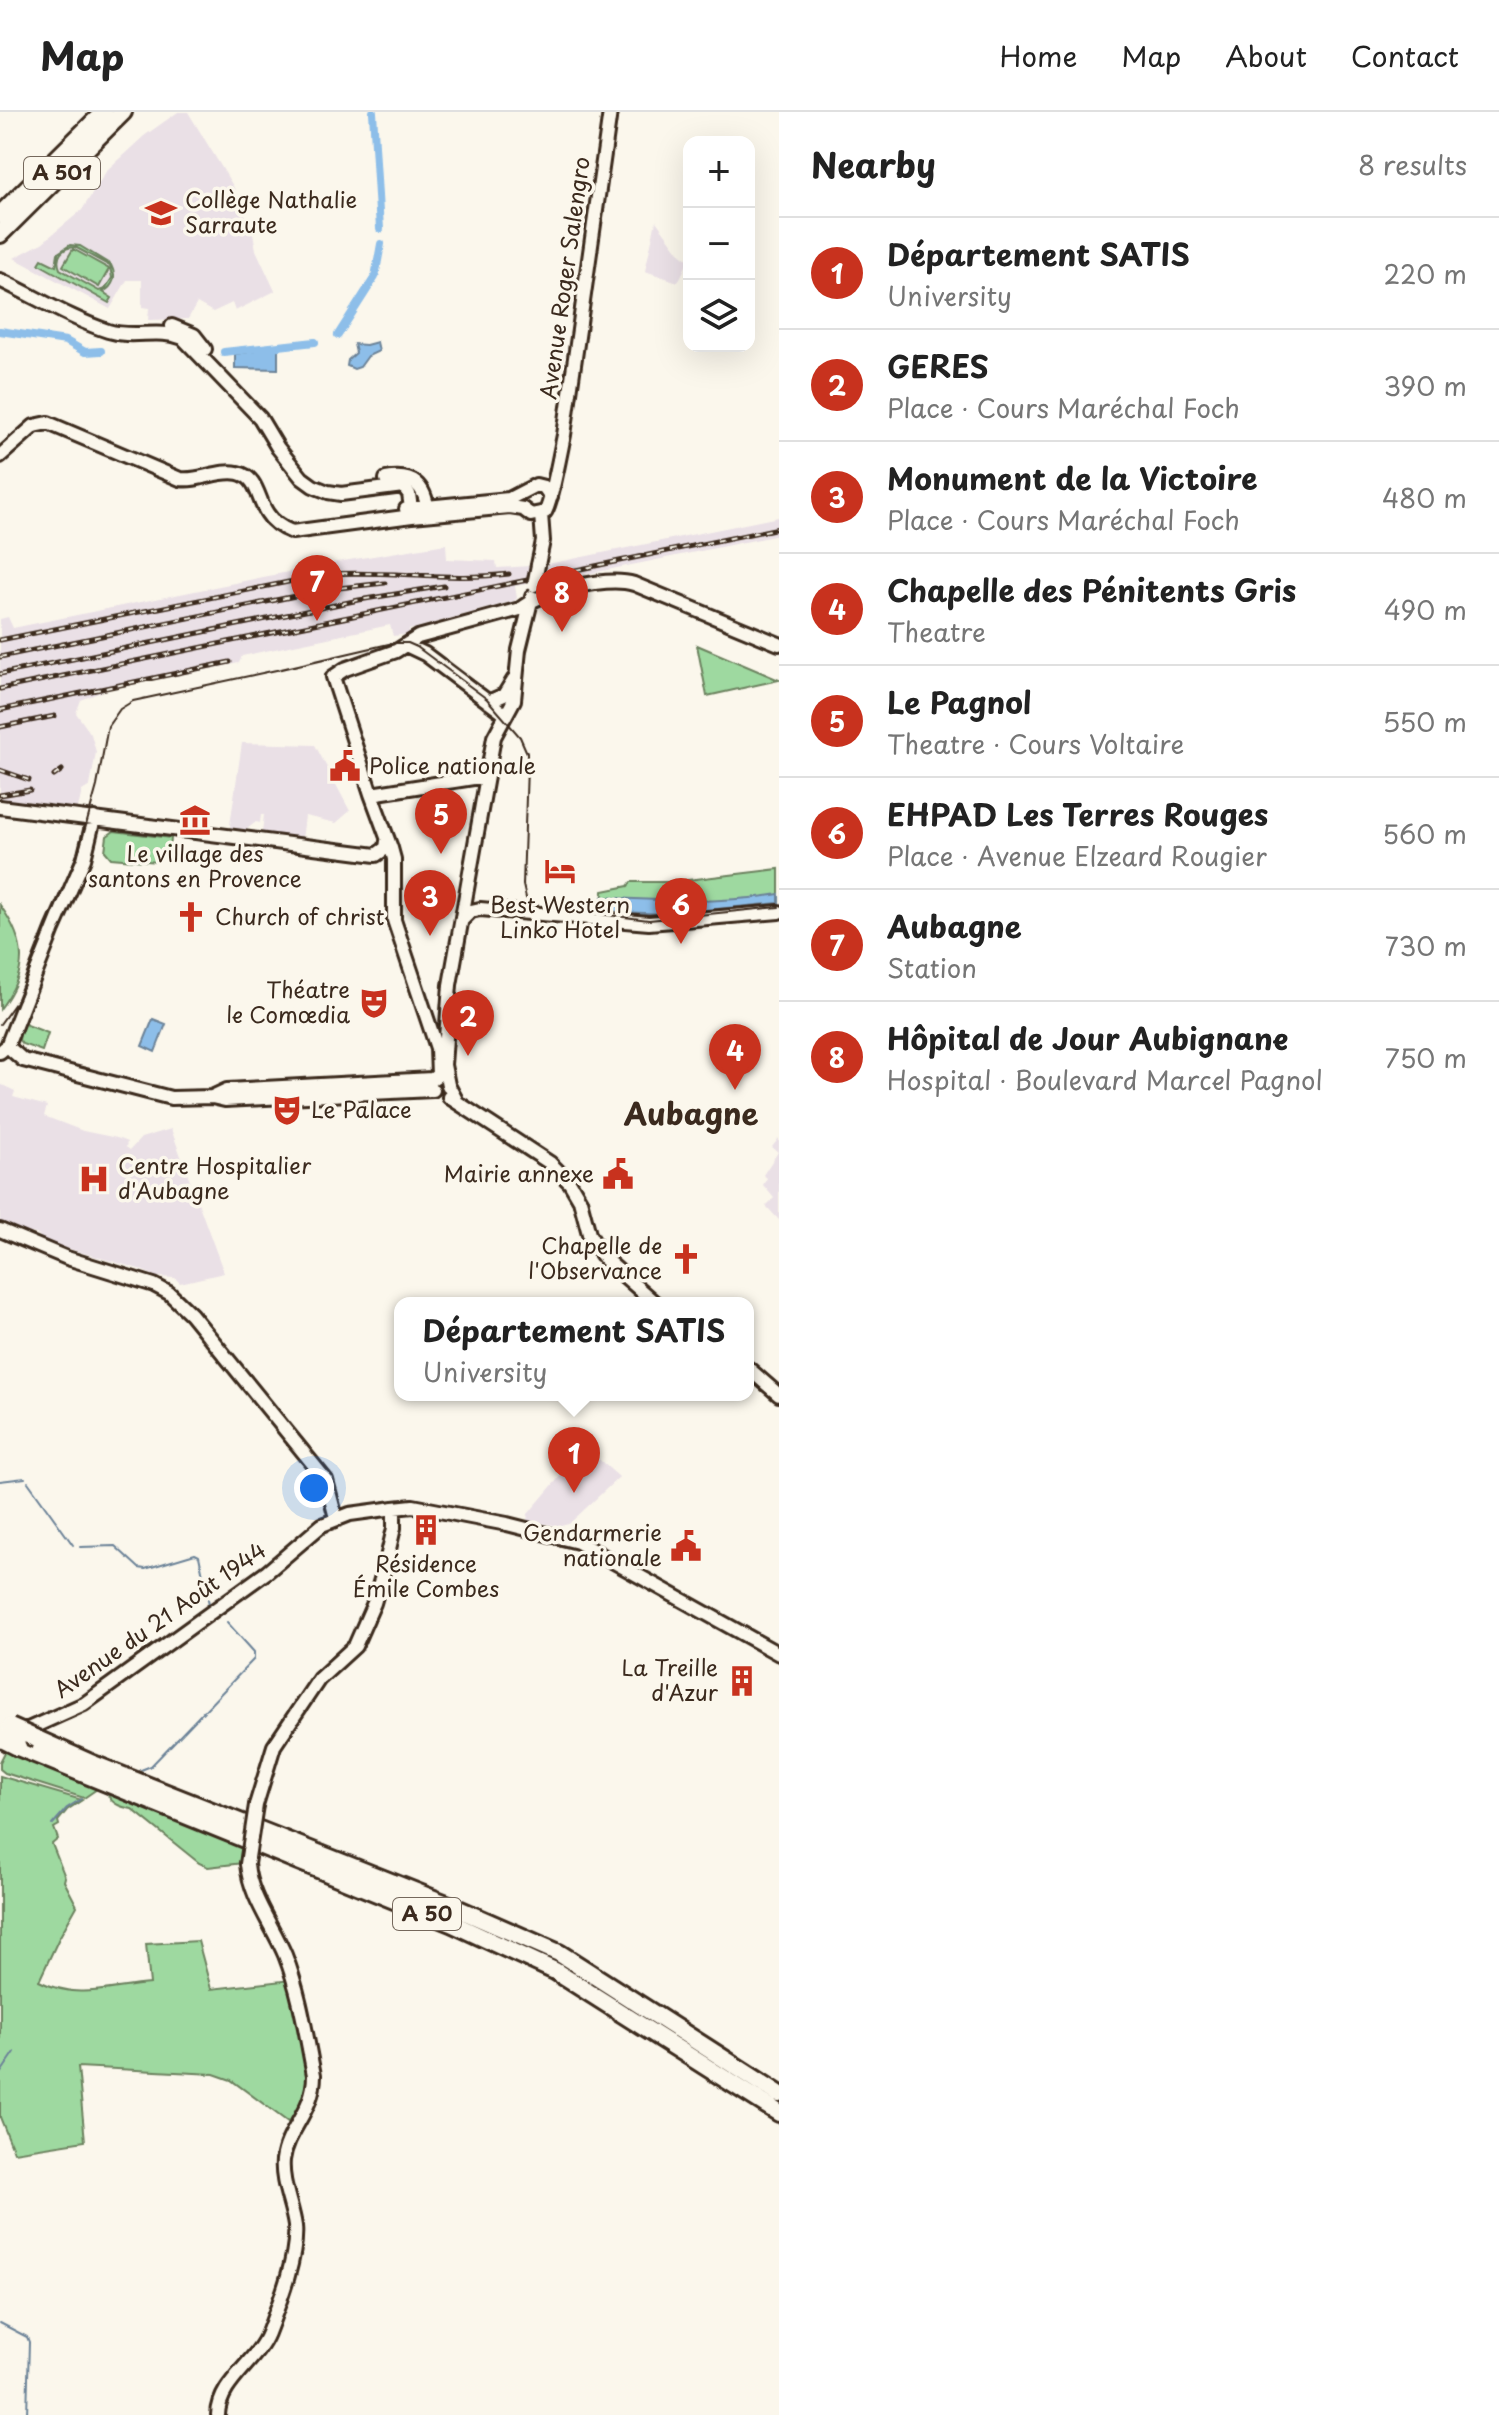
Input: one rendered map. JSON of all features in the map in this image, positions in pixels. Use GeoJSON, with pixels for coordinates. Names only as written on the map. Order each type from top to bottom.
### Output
{"type":"FeatureCollection","features":[{"type":"Feature","properties":{"kind":"highway","name":"A 501"},"geometry":{"type":"LineString","coordinates":[[0,215],[104,112]]}},
{"type":"Feature","properties":{"kind":"highway","name":"A 501"},"geometry":{"type":"LineString","coordinates":[[0,234],[123,112]]}},
{"type":"Feature","properties":{"kind":"highway","name":"A 50"},"geometry":{"type":"LineString","coordinates":[[3,1732],[37,1739],[454,1907],[559,1953],[779,2094]]}},
{"type":"Feature","properties":{"kind":"highway","name":"A 50"},"geometry":{"type":"LineString","coordinates":[[3,1732],[18,1747],[451,1923],[555,1971],[779,2113]]}},
{"type":"Feature","properties":{"kind":"main road","name":"Avenue Roger Salengro"},"geometry":{"type":"LineString","coordinates":[[551,497],[561,449],[610,112]]}},
{"type":"Feature","properties":{"kind":"main road"},"geometry":{"type":"LineString","coordinates":[[0,280],[55,306],[126,328],[167,326],[187,330],[204,348],[228,385],[260,418],[278,448],[302,478],[320,490],[341,494],[403,486],[409,494],[412,512]]}},
{"type":"Feature","properties":{"kind":"main road"},"geometry":{"type":"LineString","coordinates":[[0,456],[34,426],[48,423],[180,479],[230,472],[243,474],[255,486],[269,517],[292,532],[331,528],[412,512],[509,499],[536,485],[544,487],[551,497],[550,506],[541,514],[531,515],[523,509],[510,507],[427,510]]}},
{"type":"Feature","properties":{"kind":"main road","name":"Avenue Roger Salengro"},"geometry":{"type":"LineString","coordinates":[[536,485],[561,449]]}},
{"type":"Feature","properties":{"kind":"main road"},"geometry":{"type":"LineString","coordinates":[[341,494],[384,479],[409,478],[423,488],[427,510]]}},
{"type":"Feature","properties":{"kind":"main road"},"geometry":{"type":"LineString","coordinates":[[521,495],[523,509]]}},
{"type":"Feature","properties":{"kind":"main road"},"geometry":{"type":"LineString","coordinates":[[440,1083],[450,985],[486,776],[494,737],[514,700],[519,650],[543,541],[541,514]]}},
{"type":"Feature","properties":{"kind":"main road"},"geometry":{"type":"LineString","coordinates":[[648,1297],[605,1259],[596,1246],[589,1234],[580,1200],[570,1183],[550,1163],[456,1100],[440,1083],[437,1048],[394,920],[394,859],[333,677],[418,637],[520,609],[531,599],[590,585],[627,582],[779,644]]}},
{"type":"Feature","properties":{"kind":"main road"},"geometry":{"type":"LineString","coordinates":[[531,599],[618,586],[779,652]]}},
{"type":"Feature","properties":{"kind":"main road"},"geometry":{"type":"LineString","coordinates":[[406,645],[425,654],[506,715]]}},
{"type":"Feature","properties":{"kind":"main road"},"geometry":{"type":"LineString","coordinates":[[488,702],[504,695],[515,676]]}},
{"type":"Feature","properties":{"kind":"main road"},"geometry":{"type":"LineString","coordinates":[[371,794],[486,776]]}},
{"type":"Feature","properties":{"kind":"main road"},"geometry":{"type":"LineString","coordinates":[[0,807],[376,855],[386,848],[387,841]]}},
{"type":"Feature","properties":{"kind":"main road"},"geometry":{"type":"LineString","coordinates":[[94,818],[84,859],[4,1043],[23,1060],[171,1098],[189,1099],[368,1093],[440,1083]]}},
{"type":"Feature","properties":{"kind":"main road"},"geometry":{"type":"LineString","coordinates":[[463,919],[471,911],[480,909],[649,923],[779,912]]}},
{"type":"Feature","properties":{"kind":"main road"},"geometry":{"type":"LineString","coordinates":[[427,1021],[438,1024],[448,1021]]}},
{"type":"Feature","properties":{"kind":"main road"},"geometry":{"type":"LineString","coordinates":[[212,1097],[227,1090],[253,1088],[440,1083]]}},
{"type":"Feature","properties":{"kind":"main road"},"geometry":{"type":"LineString","coordinates":[[0,1230],[67,1258],[154,1285],[169,1293],[191,1314],[326,1480],[336,1518],[413,1506],[578,1542],[779,1654]]}},
{"type":"Feature","properties":{"kind":"main road"},"geometry":{"type":"LineString","coordinates":[[754,1373],[779,1395]]}},
{"type":"Feature","properties":{"kind":"main road"},"geometry":{"type":"LineString","coordinates":[[218,2415],[222,2395],[260,2350],[284,2285],[295,2236],[282,2173],[283,2156],[314,2089],[314,2075],[294,1983],[284,1954],[257,1901],[247,1864],[256,1805],[274,1746],[319,1679],[355,1646],[374,1603],[386,1562],[394,1528],[394,1508]]}},
{"type":"Feature","properties":{"kind":"main road","name":"Avenue du 21 Août 1944"},"geometry":{"type":"LineString","coordinates":[[3,1732],[84,1704],[217,1610],[267,1572],[307,1536],[336,1518]]}},
{"type":"Feature","properties":{"kind":"shaded area","name":"Collège Nathalie Sarraute"},"geometry":{"type":"Polygon","coordinates":[[[178,112],[188,112],[233,186],[253,233],[256,250],[275,291],[235,311],[232,303],[213,312],[197,303],[188,319],[148,320],[149,308],[142,307],[142,280],[127,280],[110,309],[14,258],[42,243],[82,210],[107,170],[144,136],[178,112]]]}},
{"type":"Feature","properties":{"kind":"shaded area"},"geometry":{"type":"Polygon","coordinates":[[[656,221],[683,255],[683,272],[678,282],[645,271],[656,221]]]}},
{"type":"Feature","properties":{"kind":"shaded area"},"geometry":{"type":"Polygon","coordinates":[[[779,517],[779,535],[543,583],[548,564],[779,517]]]}},
{"type":"Feature","properties":{"kind":"shaded area"},"geometry":{"type":"Polygon","coordinates":[[[446,544],[447,559],[496,561],[497,568],[530,566],[526,584],[515,586],[517,598],[514,601],[409,630],[409,634],[393,636],[390,625],[242,656],[239,663],[106,690],[81,700],[76,713],[91,734],[96,752],[90,786],[82,791],[78,808],[0,798],[0,619],[8,617],[13,628],[337,562],[446,544]]]}},
{"type":"Feature","properties":{"kind":"shaded area"},"geometry":{"type":"Polygon","coordinates":[[[242,743],[315,745],[350,811],[336,823],[305,816],[302,840],[265,835],[262,832],[264,815],[261,815],[260,823],[256,822],[243,832],[231,830],[242,743]]]}},
{"type":"Feature","properties":{"kind":"shaded area","name":"Centre Hospitalier d'Aubagne"},"geometry":{"type":"Polygon","coordinates":[[[0,1084],[15,1091],[13,1097],[47,1106],[44,1116],[83,1131],[117,1138],[127,1142],[126,1147],[130,1150],[141,1138],[171,1129],[224,1273],[180,1283],[175,1278],[157,1277],[40,1240],[39,1235],[29,1235],[0,1223],[0,1084]]]}},
{"type":"Feature","properties":{"kind":"shaded area"},"geometry":{"type":"Polygon","coordinates":[[[779,1138],[779,1220],[766,1206],[774,1198],[763,1185],[767,1178],[763,1175],[778,1152],[772,1147],[779,1138]]]}},
{"type":"Feature","properties":{"kind":"shaded area"},"geometry":{"type":"Polygon","coordinates":[[[585,1447],[619,1477],[569,1524],[560,1526],[527,1521],[528,1514],[585,1447]]]}},
{"type":"Feature","properties":{"kind":"green space"},"geometry":{"type":"Polygon","coordinates":[[[70,245],[80,246],[111,265],[113,280],[103,292],[112,298],[109,303],[39,264],[42,259],[56,266],[58,253],[70,245]],[[75,247],[63,251],[58,260],[60,269],[99,291],[105,289],[112,278],[110,266],[75,247]]]}},
{"type":"Feature","properties":{"kind":"green space"},"geometry":{"type":"Polygon","coordinates":[[[73,249],[109,269],[99,287],[63,266],[73,249]]]}},
{"type":"Feature","properties":{"kind":"green space"},"geometry":{"type":"Polygon","coordinates":[[[697,645],[779,680],[707,696],[697,645]]]}},
{"type":"Feature","properties":{"kind":"green space"},"geometry":{"type":"Polygon","coordinates":[[[114,831],[171,838],[170,850],[158,862],[111,858],[105,851],[107,836],[114,831]]]}},
{"type":"Feature","properties":{"kind":"green space"},"geometry":{"type":"Polygon","coordinates":[[[779,869],[779,909],[648,918],[602,914],[603,891],[628,886],[631,882],[671,882],[779,869]]]}},
{"type":"Feature","properties":{"kind":"green space"},"geometry":{"type":"Polygon","coordinates":[[[0,905],[15,932],[21,957],[16,982],[0,1009],[0,905]]]}},
{"type":"Feature","properties":{"kind":"green space"},"geometry":{"type":"Polygon","coordinates":[[[22,1023],[48,1033],[42,1051],[19,1040],[22,1023]]]}},
{"type":"Feature","properties":{"kind":"green space"},"geometry":{"type":"Polygon","coordinates":[[[6,1750],[97,1789],[84,1798],[5,1773],[0,1769],[0,1762],[6,1750]]]}},
{"type":"Feature","properties":{"kind":"green space"},"geometry":{"type":"Polygon","coordinates":[[[0,1776],[82,1800],[67,1810],[54,1828],[58,1839],[52,1844],[64,1881],[77,1906],[39,1981],[81,1992],[150,1984],[146,1944],[198,1941],[211,1989],[291,1980],[309,2073],[304,2103],[292,2125],[231,2080],[214,2074],[78,2067],[85,2141],[14,2152],[0,2117],[0,1776]]]}},
{"type":"Feature","properties":{"kind":"green space"},"geometry":{"type":"Polygon","coordinates":[[[107,1793],[246,1846],[243,1863],[208,1867],[199,1863],[132,1809],[114,1802],[107,1793]]]}},
{"type":"Feature","properties":{"kind":"water"},"geometry":{"type":"Polygon","coordinates":[[[377,342],[379,351],[368,356],[360,367],[354,369],[347,366],[348,360],[356,353],[354,344],[377,342]]]}},
{"type":"Feature","properties":{"kind":"water"},"geometry":{"type":"Polygon","coordinates":[[[278,348],[278,369],[235,368],[235,354],[278,348]]]}},
{"type":"Feature","properties":{"kind":"water"},"geometry":{"type":"Polygon","coordinates":[[[779,894],[779,903],[665,914],[602,911],[602,897],[713,900],[779,894]]]}},
{"type":"Feature","properties":{"kind":"water"},"geometry":{"type":"Polygon","coordinates":[[[153,1019],[166,1024],[155,1052],[142,1046],[153,1019]]]}},
{"type":"Feature","properties":{"kind":"waterway"},"geometry":{"type":"LineString","coordinates":[[373,112],[380,229]]}},
{"type":"Feature","properties":{"kind":"waterway"},"geometry":{"type":"LineString","coordinates":[[338,335],[375,277],[381,244]]}},
{"type":"Feature","properties":{"kind":"waterway"},"geometry":{"type":"LineString","coordinates":[[0,331],[66,341],[85,352],[101,351]]}},
{"type":"Feature","properties":{"kind":"waterway"},"geometry":{"type":"LineString","coordinates":[[224,352],[315,342]]}},
{"type":"Feature","properties":{"kind":"waterway"},"geometry":{"type":"LineString","coordinates":[[0,1481],[25,1478]]}},
{"type":"Feature","properties":{"kind":"waterway"},"geometry":{"type":"LineString","coordinates":[[28,1482],[73,1545]]}},
{"type":"Feature","properties":{"kind":"waterway"},"geometry":{"type":"LineString","coordinates":[[80,1547],[115,1546],[139,1568],[145,1569],[195,1554],[199,1556],[209,1604]]}},
{"type":"Feature","properties":{"kind":"waterway"},"geometry":{"type":"LineString","coordinates":[[141,1770],[151,1766],[254,1659],[254,1652],[227,1622]]}},
{"type":"Feature","properties":{"kind":"waterway"},"geometry":{"type":"LineString","coordinates":[[52,1825],[67,1808],[81,1799]]}},
{"type":"Feature","properties":{"kind":"waterway"},"geometry":{"type":"LineString","coordinates":[[0,2074],[15,2052]]}},
{"type":"Feature","properties":{"kind":"waterway"},"geometry":{"type":"LineString","coordinates":[[0,2323],[27,2337],[29,2342],[27,2415]]}},
{"type":"Feature","properties":{"kind":"tram line"},"geometry":{"type":"LineString","coordinates":[[281,669],[393,643],[408,643],[487,699],[520,737],[527,753],[523,885],[526,898],[533,906],[649,920],[779,907]]}},
{"type":"Feature","properties":{"kind":"tram line"},"geometry":{"type":"LineString","coordinates":[[0,1024],[18,999],[80,847],[97,786],[108,726],[120,709],[133,701],[281,669]]}},
{"type":"Feature","properties":{"kind":"railway"},"geometry":{"type":"LineString","coordinates":[[0,689],[779,528]]}},
{"type":"Feature","properties":{"kind":"railway"},"geometry":{"type":"LineString","coordinates":[[0,640],[328,574],[509,574]]}},
{"type":"Feature","properties":{"kind":"railway"},"geometry":{"type":"LineString","coordinates":[[0,657],[329,589],[385,583]]}},
{"type":"Feature","properties":{"kind":"railway"},"geometry":{"type":"LineString","coordinates":[[0,674],[359,600],[444,586]]}},
{"type":"Feature","properties":{"kind":"railway"},"geometry":{"type":"LineString","coordinates":[[0,710],[230,662]]}},
{"type":"Feature","properties":{"kind":"railway"},"geometry":{"type":"LineString","coordinates":[[0,727],[55,716]]}},
{"type":"Feature","properties":{"kind":"railway"},"geometry":{"type":"LineString","coordinates":[[0,770],[29,780]]}},
{"type":"Feature","properties":{"kind":"railway"},"geometry":{"type":"LineString","coordinates":[[54,776],[62,770]]}},
{"type":"Feature","properties":{"kind":"railway"},"geometry":{"type":"LineString","coordinates":[[0,795],[30,790]]}},
{"type":"Feature","properties":{"kind":"place","name":"Collège Nathalie Sarraute"},"geometry":{"type":"Point","coordinates":[161,213]}},
{"type":"Feature","properties":{"kind":"place","name":"Aubagne"},"geometry":{"type":"Point","coordinates":[317,621]}},
{"type":"Feature","properties":{"kind":"place","name":"Hôpital de Jour Aubignane"},"geometry":{"type":"Point","coordinates":[562,632]}},
{"type":"Feature","properties":{"kind":"place","name":"Police nationale"},"geometry":{"type":"Point","coordinates":[345,766]}},
{"type":"Feature","properties":{"kind":"place","name":"Le village des santons en Provence"},"geometry":{"type":"Point","coordinates":[195,820]}},
{"type":"Feature","properties":{"kind":"place","name":"Le Pagnol"},"geometry":{"type":"Point","coordinates":[441,854]}},
{"type":"Feature","properties":{"kind":"place","name":"Best Western Linko Hotel"},"geometry":{"type":"Point","coordinates":[560,871]}},
{"type":"Feature","properties":{"kind":"place","name":"Church of christ"},"geometry":{"type":"Point","coordinates":[191,917]}},
{"type":"Feature","properties":{"kind":"place","name":"Monument de la Victoire"},"geometry":{"type":"Point","coordinates":[430,936]}},
{"type":"Feature","properties":{"kind":"place","name":"EHPAD Les Terres Rouges"},"geometry":{"type":"Point","coordinates":[681,944]}},
{"type":"Feature","properties":{"kind":"place","name":"Théatre le Comœdia"},"geometry":{"type":"Point","coordinates":[374,1003]}},
{"type":"Feature","properties":{"kind":"place","name":"GERES"},"geometry":{"type":"Point","coordinates":[468,1056]}},
{"type":"Feature","properties":{"kind":"place","name":"Chapelle des Pénitents Gris"},"geometry":{"type":"Point","coordinates":[735,1090]}},
{"type":"Feature","properties":{"kind":"place","name":"Le Palace"},"geometry":{"type":"Point","coordinates":[287,1110]}},
{"type":"Feature","properties":{"kind":"place","name":"Mairie annexe"},"geometry":{"type":"Point","coordinates":[618,1174]}},
{"type":"Feature","properties":{"kind":"place","name":"Centre Hospitalier d'Aubagne"},"geometry":{"type":"Point","coordinates":[94,1179]}},
{"type":"Feature","properties":{"kind":"place","name":"Chapelle de l'Observance"},"geometry":{"type":"Point","coordinates":[686,1259]}},
{"type":"Feature","properties":{"kind":"place","name":"Département SATIS"},"geometry":{"type":"Point","coordinates":[574,1493]}},
{"type":"Feature","properties":{"kind":"place","name":"Résidence Émile Combes"},"geometry":{"type":"Point","coordinates":[426,1530]}},
{"type":"Feature","properties":{"kind":"place","name":"Gendarmerie nationale"},"geometry":{"type":"Point","coordinates":[686,1546]}},
{"type":"Feature","properties":{"kind":"place","name":"La Treille d'Azur"},"geometry":{"type":"Point","coordinates":[742,1681]}},
{"type":"Feature","properties":{"kind":"district","name":"Aubagne"},"geometry":{"type":"Point","coordinates":[691,1115]}}]}
